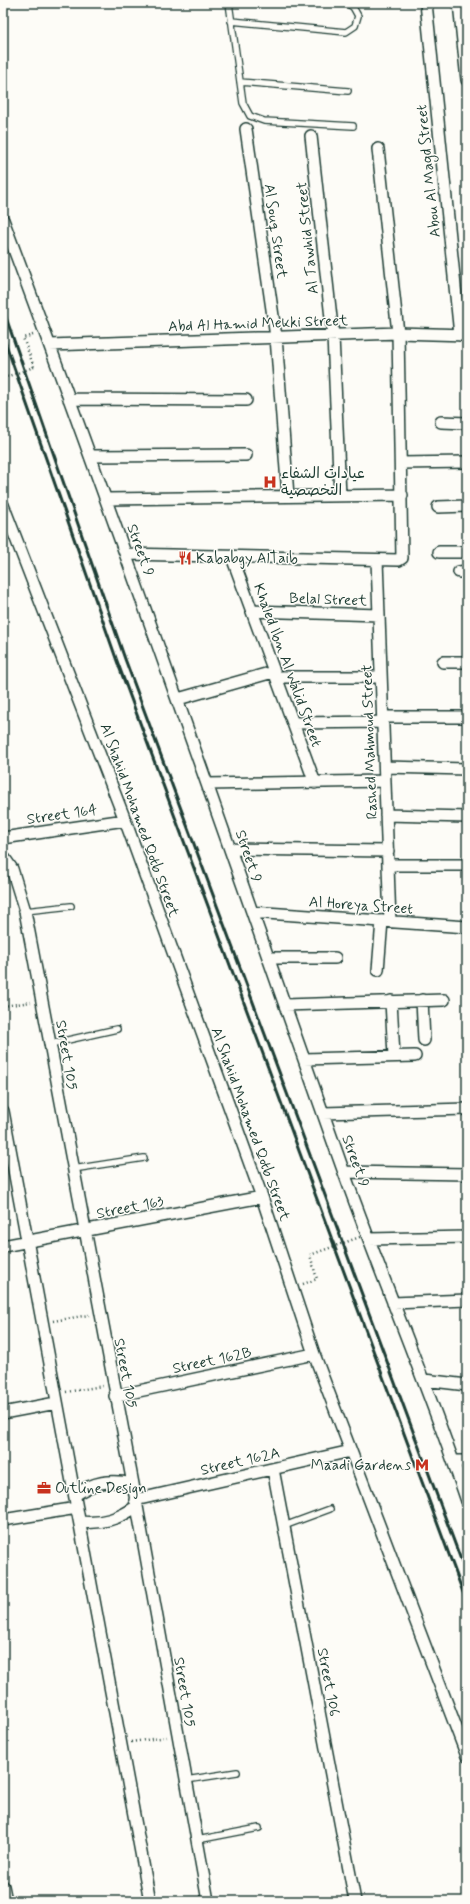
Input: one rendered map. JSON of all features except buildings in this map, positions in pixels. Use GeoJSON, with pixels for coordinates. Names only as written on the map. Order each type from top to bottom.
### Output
{"type":"FeatureCollection","features":[{"type":"Feature","properties":{"kind":"street","name":"Abou Al Magd Street"},"geometry":{"type":"LineString","coordinates":[[426,3],[464,335]]}},
{"type":"Feature","properties":{"kind":"street"},"geometry":{"type":"LineString","coordinates":[[459,3],[467,80]]}},
{"type":"Feature","properties":{"kind":"street","name":"Al Souq Street"},"geometry":{"type":"LineString","coordinates":[[246,130],[276,337],[288,496]]}},
{"type":"Feature","properties":{"kind":"street","name":"Al Tawhid Street"},"geometry":{"type":"LineString","coordinates":[[311,136],[333,336],[340,496]]}},
{"type":"Feature","properties":{"kind":"street"},"geometry":{"type":"LineString","coordinates":[[126,554],[401,560],[403,556],[398,333],[378,149]]}},
{"type":"Feature","properties":{"kind":"street","name":"Street 9"},"geometry":{"type":"LineString","coordinates":[[3,220],[70,399],[178,699],[344,1172],[364,1238],[393,1303],[424,1380],[467,1501]]}},
{"type":"Feature","properties":{"kind":"street","name":"Abd Al Hamid Mekki Street"},"geometry":{"type":"LineString","coordinates":[[50,345],[398,333],[464,335]]}},
{"type":"Feature","properties":{"kind":"street"},"geometry":{"type":"LineString","coordinates":[[70,399],[246,400]]}},
{"type":"Feature","properties":{"kind":"street"},"geometry":{"type":"LineString","coordinates":[[441,422],[467,423]]}},
{"type":"Feature","properties":{"kind":"street"},"geometry":{"type":"LineString","coordinates":[[90,456],[246,455]]}},
{"type":"Feature","properties":{"kind":"street"},"geometry":{"type":"LineString","coordinates":[[401,463],[467,462]]}},
{"type":"Feature","properties":{"kind":"street"},"geometry":{"type":"LineString","coordinates":[[106,499],[402,495]]}},
{"type":"Feature","properties":{"kind":"street","name":"Al Shahid Mohamed Qotb Street"},"geometry":{"type":"LineString","coordinates":[[3,505],[125,820],[262,1197],[314,1354],[467,1756]]}},
{"type":"Feature","properties":{"kind":"street"},"geometry":{"type":"LineString","coordinates":[[438,507],[467,506]]}},
{"type":"Feature","properties":{"kind":"street"},"geometry":{"type":"LineString","coordinates":[[439,552],[467,552]]}},
{"type":"Feature","properties":{"kind":"street","name":"Khaled Ibn Al Walid Street"},"geometry":{"type":"LineString","coordinates":[[232,557],[315,783]]}},
{"type":"Feature","properties":{"kind":"street","name":"Rashed Mahmoud Street"},"geometry":{"type":"LineString","coordinates":[[377,560],[388,851],[386,922],[378,970]]}},
{"type":"Feature","properties":{"kind":"street","name":"Belal Street"},"geometry":{"type":"LineString","coordinates":[[252,611],[379,615]]}},
{"type":"Feature","properties":{"kind":"street"},"geometry":{"type":"LineString","coordinates":[[443,662],[467,662]]}},
{"type":"Feature","properties":{"kind":"street"},"geometry":{"type":"LineString","coordinates":[[178,699],[275,674],[382,677]]}},
{"type":"Feature","properties":{"kind":"street"},"geometry":{"type":"LineString","coordinates":[[293,723],[467,717]]}},
{"type":"Feature","properties":{"kind":"street"},"geometry":{"type":"LineString","coordinates":[[385,767],[467,769]]}},
{"type":"Feature","properties":{"kind":"street"},"geometry":{"type":"LineString","coordinates":[[208,784],[385,781]]}},
{"type":"Feature","properties":{"kind":"street"},"geometry":{"type":"LineString","coordinates":[[386,815],[467,817]]}},
{"type":"Feature","properties":{"kind":"street","name":"Street 164"},"geometry":{"type":"LineString","coordinates":[[3,838],[125,820]]}},
{"type":"Feature","properties":{"kind":"street"},"geometry":{"type":"LineString","coordinates":[[230,849],[388,851]]}},
{"type":"Feature","properties":{"kind":"street","name":"Street 105"},"geometry":{"type":"LineString","coordinates":[[3,856],[7,859],[16,879],[25,911],[115,1396],[133,1484],[208,1901]]}},
{"type":"Feature","properties":{"kind":"street"},"geometry":{"type":"LineString","coordinates":[[388,865],[467,865]]}},
{"type":"Feature","properties":{"kind":"street","name":"Al Horeya Street"},"geometry":{"type":"LineString","coordinates":[[252,912],[467,927]]}},
{"type":"Feature","properties":{"kind":"street"},"geometry":{"type":"LineString","coordinates":[[268,958],[335,958]]}},
{"type":"Feature","properties":{"kind":"street"},"geometry":{"type":"LineString","coordinates":[[422,1000],[424,1040]]}},
{"type":"Feature","properties":{"kind":"street"},"geometry":{"type":"LineString","coordinates":[[285,1005],[444,1000]]}},
{"type":"Feature","properties":{"kind":"street"},"geometry":{"type":"LineString","coordinates":[[391,1001],[394,1056]]}},
{"type":"Feature","properties":{"kind":"street"},"geometry":{"type":"LineString","coordinates":[[304,1060],[415,1056]]}},
{"type":"Feature","properties":{"kind":"street"},"geometry":{"type":"LineString","coordinates":[[323,1113],[467,1109]]}},
{"type":"Feature","properties":{"kind":"street"},"geometry":{"type":"LineString","coordinates":[[3,1111],[55,1399],[75,1495],[150,1901]]}},
{"type":"Feature","properties":{"kind":"street"},"geometry":{"type":"LineString","coordinates":[[344,1172],[467,1174]]}},
{"type":"Feature","properties":{"kind":"street","name":"Street 163"},"geometry":{"type":"LineString","coordinates":[[3,1246],[262,1197]]}},
{"type":"Feature","properties":{"kind":"street"},"geometry":{"type":"LineString","coordinates":[[364,1238],[467,1237]]}},
{"type":"Feature","properties":{"kind":"street"},"geometry":{"type":"LineString","coordinates":[[393,1303],[467,1300]]}},
{"type":"Feature","properties":{"kind":"street","name":"Street 162B"},"geometry":{"type":"LineString","coordinates":[[115,1396],[314,1354]]}},
{"type":"Feature","properties":{"kind":"street"},"geometry":{"type":"LineString","coordinates":[[424,1380],[467,1385]]}},
{"type":"Feature","properties":{"kind":"street"},"geometry":{"type":"LineString","coordinates":[[3,1413],[55,1399]]}},
{"type":"Feature","properties":{"kind":"street","name":"Street 162A"},"geometry":{"type":"LineString","coordinates":[[80,1522],[104,1522],[127,1514],[136,1503],[351,1451]]}},
{"type":"Feature","properties":{"kind":"street"},"geometry":{"type":"LineString","coordinates":[[454,1461],[467,1461]]}},
{"type":"Feature","properties":{"kind":"street","name":"Street 106"},"geometry":{"type":"LineString","coordinates":[[273,1469],[355,1901]]}},
{"type":"Feature","properties":{"kind":"street"},"geometry":{"type":"LineString","coordinates":[[75,1495],[96,1483],[120,1481],[133,1484]]}},
{"type":"Feature","properties":{"kind":"street"},"geometry":{"type":"LineString","coordinates":[[3,1520],[77,1508]]}},
{"type":"Feature","properties":{"kind":"street"},"geometry":{"type":"LineString","coordinates":[[3,1886],[6,1901]]}},
{"type":"Feature","properties":{"kind":"lane"},"geometry":{"type":"LineString","coordinates":[[229,3],[243,103],[250,116],[256,119],[353,126]]}},
{"type":"Feature","properties":{"kind":"lane"},"geometry":{"type":"LineString","coordinates":[[231,21],[346,32],[355,26],[358,16],[353,7],[346,3]]}},
{"type":"Feature","properties":{"kind":"lane"},"geometry":{"type":"LineString","coordinates":[[240,82],[348,91]]}},
{"type":"Feature","properties":{"kind":"lane"},"geometry":{"type":"LineString","coordinates":[[25,911],[71,906]]}},
{"type":"Feature","properties":{"kind":"lane"},"geometry":{"type":"LineString","coordinates":[[50,1044],[117,1029]]}},
{"type":"Feature","properties":{"kind":"lane"},"geometry":{"type":"LineString","coordinates":[[73,1169],[144,1158]]}},
{"type":"Feature","properties":{"kind":"lane"},"geometry":{"type":"LineString","coordinates":[[284,1526],[330,1509]]}},
{"type":"Feature","properties":{"kind":"lane"},"geometry":{"type":"LineString","coordinates":[[186,1780],[237,1772]]}},
{"type":"Feature","properties":{"kind":"lane"},"geometry":{"type":"LineString","coordinates":[[196,1840],[259,1828]]}},
{"type":"Feature","properties":{"kind":"path"},"geometry":{"type":"LineString","coordinates":[[3,378],[34,367],[23,338],[34,335]]}},
{"type":"Feature","properties":{"kind":"path"},"geometry":{"type":"LineString","coordinates":[[3,1006],[41,1000]]}},
{"type":"Feature","properties":{"kind":"path"},"geometry":{"type":"LineString","coordinates":[[293,1288],[317,1279],[310,1255],[364,1238]]}},
{"type":"Feature","properties":{"kind":"path"},"geometry":{"type":"LineString","coordinates":[[41,1323],[100,1313]]}},
{"type":"Feature","properties":{"kind":"path"},"geometry":{"type":"LineString","coordinates":[[55,1399],[113,1384]]}},
{"type":"Feature","properties":{"kind":"path"},"geometry":{"type":"LineString","coordinates":[[121,1744],[178,1736]]}},
{"type":"Feature","properties":{"kind":"railway"},"geometry":{"type":"LineString","coordinates":[[3,309],[125,659],[467,1576]]}},
{"type":"Feature","properties":{"kind":"railway"},"geometry":{"type":"LineString","coordinates":[[3,336],[117,661],[467,1603]]}},
{"type":"Feature","properties":{"kind":"place","name":"عيادات الشفاء التخصصية"},"geometry":{"type":"Point","coordinates":[270,482]}},
{"type":"Feature","properties":{"kind":"place","name":"Kababgy AlTaib"},"geometry":{"type":"Point","coordinates":[185,558]}},
{"type":"Feature","properties":{"kind":"place","name":"Maadi Gardens"},"geometry":{"type":"Point","coordinates":[422,1465]}},
{"type":"Feature","properties":{"kind":"place","name":"Outline Design"},"geometry":{"type":"Point","coordinates":[44,1488]}}]}
